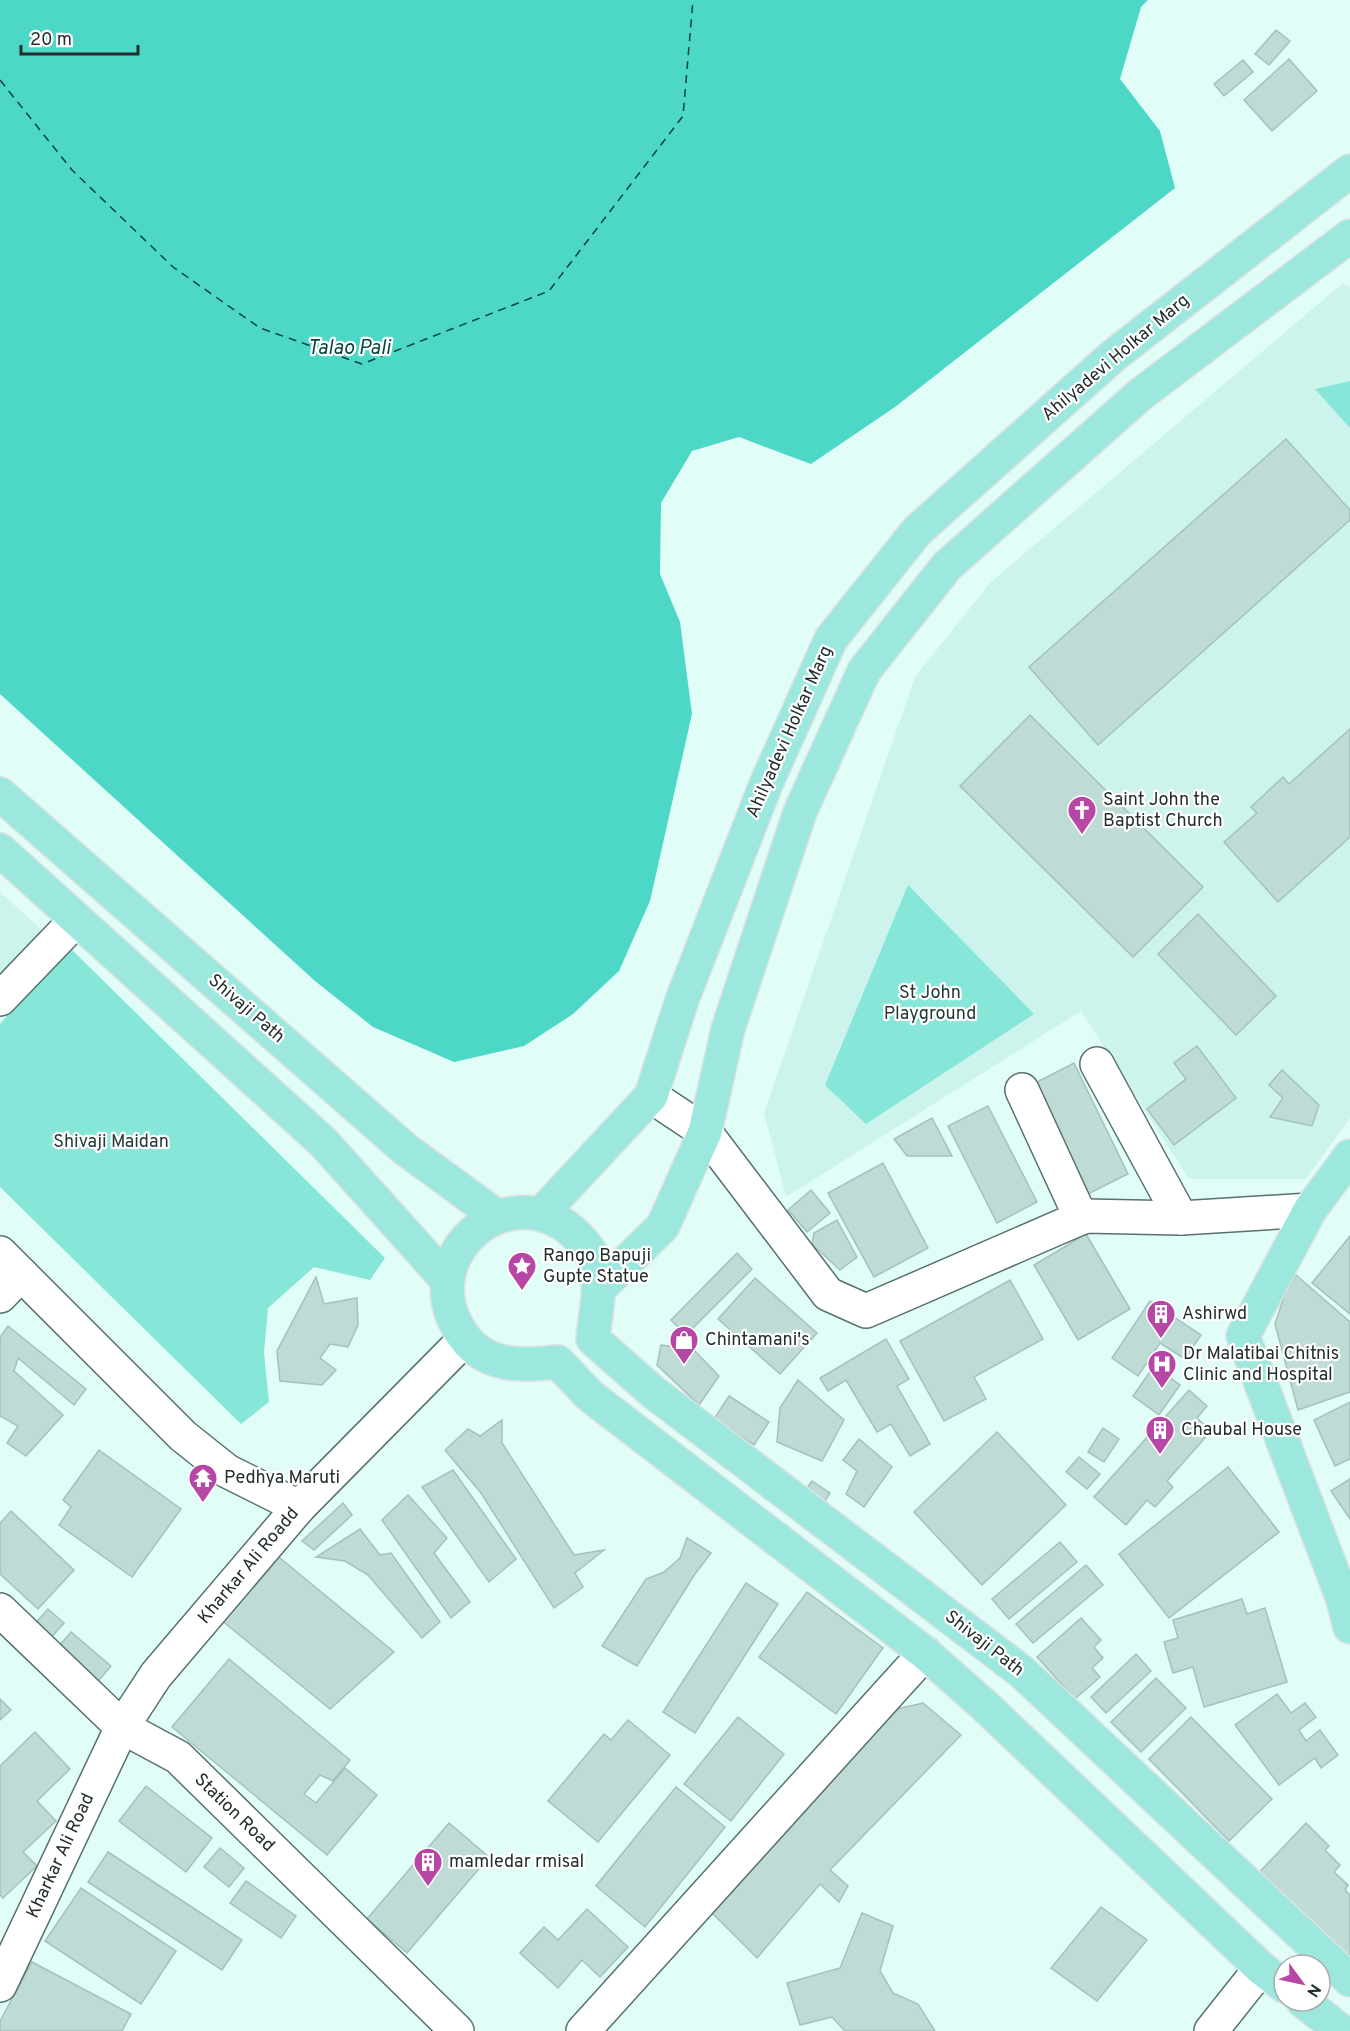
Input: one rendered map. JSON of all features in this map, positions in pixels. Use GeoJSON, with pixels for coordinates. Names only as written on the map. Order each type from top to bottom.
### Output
{"type":"FeatureCollection","features":[{"type":"Feature","properties":{"kind":"main road","name":"Ahilyadevi Holkar Marg"},"geometry":{"type":"LineString","coordinates":[[541,1214],[651,1096],[682,1000],[766,784],[831,639],[917,531],[1113,357],[1350,171]]}},
{"type":"Feature","properties":{"kind":"main road"},"geometry":{"type":"LineString","coordinates":[[600,1288],[663,1226],[705,1132],[728,1029],[800,812],[864,671],[947,566],[1141,394],[1350,236]]}},
{"type":"Feature","properties":{"kind":"main road","name":"Shivaji Path"},"geometry":{"type":"LineString","coordinates":[[0,794],[405,1149],[498,1216]]}},
{"type":"Feature","properties":{"kind":"main road"},"geometry":{"type":"LineString","coordinates":[[0,850],[323,1142],[447,1280]]}},
{"type":"Feature","properties":{"kind":"main road"},"geometry":{"type":"LineString","coordinates":[[1347,1606],[1242,1336],[1310,1210],[1350,1156]]}},
{"type":"Feature","properties":{"kind":"main road"},"geometry":{"type":"LineString","coordinates":[[600,1288],[595,1264],[584,1241],[565,1225],[541,1214],[520,1212],[498,1216],[479,1226],[464,1241],[452,1259],[447,1280],[448,1301],[454,1322],[465,1339],[483,1355],[506,1364],[530,1365],[558,1362],[589,1395],[925,1653],[986,1707],[1272,1977]]}},
{"type":"Feature","properties":{"kind":"main road","name":"Shivaji Path"},"geometry":{"type":"LineString","coordinates":[[600,1288],[593,1338],[653,1392],[1022,1672],[1350,1980]]}},
{"type":"Feature","properties":{"kind":"main road"},"geometry":{"type":"LineString","coordinates":[[1318,2013],[1341,2031]]}},
{"type":"Feature","properties":{"kind":"street"},"geometry":{"type":"LineString","coordinates":[[0,999],[76,920]]}},
{"type":"Feature","properties":{"kind":"street"},"geometry":{"type":"LineString","coordinates":[[1097,1064],[1181,1218]]}},
{"type":"Feature","properties":{"kind":"street"},"geometry":{"type":"LineString","coordinates":[[1022,1090],[1081,1218]]}},
{"type":"Feature","properties":{"kind":"street"},"geometry":{"type":"LineString","coordinates":[[651,1096],[705,1132],[828,1294],[866,1311],[1085,1216],[1181,1218],[1310,1210]]}},
{"type":"Feature","properties":{"kind":"street"},"geometry":{"type":"LineString","coordinates":[[7,1275],[183,1436],[227,1471],[299,1507]]}},
{"type":"Feature","properties":{"kind":"street","name":"Kharkar Ali Roadd"},"geometry":{"type":"LineString","coordinates":[[122,1727],[156,1676],[299,1507],[465,1339]]}},
{"type":"Feature","properties":{"kind":"street","name":"Station Road"},"geometry":{"type":"LineString","coordinates":[[0,1610],[122,1727],[178,1757],[457,2031]]}},
{"type":"Feature","properties":{"kind":"street"},"geometry":{"type":"LineString","coordinates":[[583,2031],[925,1653]]}},
{"type":"Feature","properties":{"kind":"street","name":"Kharkar Ali Road"},"geometry":{"type":"LineString","coordinates":[[0,1985],[122,1727]]}},
{"type":"Feature","properties":{"kind":"street"},"geometry":{"type":"LineString","coordinates":[[1210,2031],[1272,1977]]}},
{"type":"Feature","properties":{"kind":"shaded area"},"geometry":{"type":"Polygon","coordinates":[[[1343,283],[1350,288],[1350,1118],[1306,1179],[1189,1179],[1081,1011],[786,1197],[764,1113],[915,677],[991,582],[1343,283]]]}},
{"type":"Feature","properties":{"kind":"shaded area"},"geometry":{"type":"Polygon","coordinates":[[[0,892],[45,933],[0,977],[0,892]]]}},
{"type":"Feature","properties":{"kind":"green space"},"geometry":{"type":"Polygon","coordinates":[[[1350,381],[1350,428],[1315,389],[1350,381]]]}},
{"type":"Feature","properties":{"kind":"green space","name":"St John Playground"},"geometry":{"type":"Polygon","coordinates":[[[908,885],[1034,1014],[866,1124],[825,1085],[908,885]]]}},
{"type":"Feature","properties":{"kind":"green space","name":"Shivaji Maidan"},"geometry":{"type":"Polygon","coordinates":[[[67,945],[385,1258],[370,1280],[314,1267],[268,1308],[264,1353],[269,1402],[241,1424],[0,1187],[0,1024],[67,945]]]}},
{"type":"Feature","properties":{"kind":"water","name":"Talao Pali"},"geometry":{"type":"Polygon","coordinates":[[[0,0],[1148,0],[1141,7],[1120,79],[1160,131],[1175,188],[895,407],[811,464],[739,437],[692,451],[661,503],[660,574],[680,622],[692,714],[650,901],[619,971],[573,1014],[524,1046],[454,1062],[373,1027],[315,981],[0,694],[0,0]]]}},
{"type":"Feature","properties":{"kind":"building"},"geometry":{"type":"Polygon","coordinates":[[[1276,30],[1290,41],[1269,65],[1255,54],[1276,30]]]}},
{"type":"Feature","properties":{"kind":"building"},"geometry":{"type":"Polygon","coordinates":[[[1289,59],[1317,91],[1272,131],[1244,100],[1289,59]]]}},
{"type":"Feature","properties":{"kind":"building"},"geometry":{"type":"Polygon","coordinates":[[[1243,60],[1253,72],[1224,96],[1214,84],[1243,60]]]}},
{"type":"Feature","properties":{"kind":"building"},"geometry":{"type":"Polygon","coordinates":[[[1286,439],[1350,510],[1350,520],[1098,745],[1029,667],[1286,439]]]}},
{"type":"Feature","properties":{"kind":"building","name":"Saint John the Baptist Church"},"geometry":{"type":"Polygon","coordinates":[[[1030,715],[1203,887],[1133,957],[960,786],[1030,715]]]}},
{"type":"Feature","properties":{"kind":"building"},"geometry":{"type":"Polygon","coordinates":[[[1350,729],[1350,837],[1278,902],[1224,842],[1257,813],[1251,807],[1283,777],[1289,784],[1350,729]]]}},
{"type":"Feature","properties":{"kind":"building"},"geometry":{"type":"Polygon","coordinates":[[[1198,914],[1276,996],[1236,1035],[1158,954],[1198,914]]]}},
{"type":"Feature","properties":{"kind":"building"},"geometry":{"type":"Polygon","coordinates":[[[1197,1046],[1236,1098],[1174,1145],[1147,1109],[1186,1079],[1174,1063],[1197,1046]]]}},
{"type":"Feature","properties":{"kind":"building"},"geometry":{"type":"Polygon","coordinates":[[[1074,1063],[1128,1174],[1088,1194],[1033,1084],[1074,1063]]]}},
{"type":"Feature","properties":{"kind":"building"},"geometry":{"type":"Polygon","coordinates":[[[1282,1070],[1319,1105],[1312,1126],[1270,1117],[1283,1098],[1269,1085],[1282,1070]]]}},
{"type":"Feature","properties":{"kind":"building"},"geometry":{"type":"Polygon","coordinates":[[[988,1106],[1037,1202],[997,1223],[948,1126],[988,1106]]]}},
{"type":"Feature","properties":{"kind":"building"},"geometry":{"type":"Polygon","coordinates":[[[932,1118],[952,1156],[907,1156],[894,1139],[932,1118]]]}},
{"type":"Feature","properties":{"kind":"building"},"geometry":{"type":"Polygon","coordinates":[[[883,1163],[928,1248],[874,1277],[828,1193],[883,1163]]]}},
{"type":"Feature","properties":{"kind":"building"},"geometry":{"type":"Polygon","coordinates":[[[811,1190],[830,1213],[807,1232],[788,1210],[811,1190]]]}},
{"type":"Feature","properties":{"kind":"building"},"geometry":{"type":"Polygon","coordinates":[[[837,1220],[857,1257],[840,1270],[812,1244],[814,1233],[837,1220]]]}},
{"type":"Feature","properties":{"kind":"building"},"geometry":{"type":"Polygon","coordinates":[[[1086,1234],[1130,1309],[1078,1340],[1034,1265],[1086,1234]]]}},
{"type":"Feature","properties":{"kind":"building"},"geometry":{"type":"Polygon","coordinates":[[[1350,1236],[1350,1314],[1312,1283],[1350,1236]]]}},
{"type":"Feature","properties":{"kind":"building"},"geometry":{"type":"Polygon","coordinates":[[[737,1253],[752,1269],[686,1335],[671,1320],[737,1253]]]}},
{"type":"Feature","properties":{"kind":"building"},"geometry":{"type":"Polygon","coordinates":[[[1296,1275],[1350,1322],[1350,1392],[1298,1410],[1275,1324],[1285,1293],[1296,1275]]]}},
{"type":"Feature","properties":{"kind":"building"},"geometry":{"type":"Polygon","coordinates":[[[316,1277],[324,1304],[357,1298],[358,1325],[348,1347],[330,1344],[320,1358],[336,1370],[322,1385],[280,1381],[277,1351],[316,1277]]]}},
{"type":"Feature","properties":{"kind":"building"},"geometry":{"type":"Polygon","coordinates":[[[755,1278],[817,1333],[780,1374],[718,1319],[755,1278]]]}},
{"type":"Feature","properties":{"kind":"building"},"geometry":{"type":"Polygon","coordinates":[[[1010,1280],[1043,1339],[974,1377],[986,1399],[944,1421],[900,1341],[1010,1280]]]}},
{"type":"Feature","properties":{"kind":"building","name":"Ashirwd"},"geometry":{"type":"Polygon","coordinates":[[[1150,1301],[1201,1335],[1185,1359],[1160,1343],[1138,1376],[1112,1358],[1150,1301]]]}},
{"type":"Feature","properties":{"kind":"building"},"geometry":{"type":"Polygon","coordinates":[[[8,1326],[86,1389],[74,1405],[18,1358],[14,1371],[63,1415],[26,1456],[7,1443],[18,1426],[0,1416],[0,1337],[8,1326]]]}},
{"type":"Feature","properties":{"kind":"building"},"geometry":{"type":"Polygon","coordinates":[[[886,1339],[909,1379],[897,1386],[930,1444],[910,1456],[891,1424],[877,1432],[846,1380],[828,1391],[820,1378],[886,1339]]]}},
{"type":"Feature","properties":{"kind":"building"},"geometry":{"type":"Polygon","coordinates":[[[661,1345],[693,1349],[719,1376],[699,1405],[657,1365],[661,1345]]]}},
{"type":"Feature","properties":{"kind":"building"},"geometry":{"type":"Polygon","coordinates":[[[1154,1366],[1180,1385],[1159,1415],[1133,1396],[1154,1366]]]}},
{"type":"Feature","properties":{"kind":"building"},"geometry":{"type":"Polygon","coordinates":[[[798,1380],[844,1420],[822,1461],[777,1442],[780,1408],[798,1380]]]}},
{"type":"Feature","properties":{"kind":"building","name":"Chaubal House"},"geometry":{"type":"Polygon","coordinates":[[[1189,1390],[1207,1406],[1197,1418],[1211,1431],[1167,1481],[1173,1487],[1155,1507],[1147,1500],[1126,1525],[1094,1497],[1189,1390]]]}},
{"type":"Feature","properties":{"kind":"building"},"geometry":{"type":"Polygon","coordinates":[[[729,1396],[769,1422],[754,1445],[714,1419],[729,1396]]]}},
{"type":"Feature","properties":{"kind":"building"},"geometry":{"type":"Polygon","coordinates":[[[1350,1402],[1350,1459],[1335,1466],[1314,1420],[1350,1402]]]}},
{"type":"Feature","properties":{"kind":"building"},"geometry":{"type":"Polygon","coordinates":[[[502,1420],[502,1443],[574,1555],[604,1550],[575,1573],[583,1587],[554,1608],[481,1493],[445,1450],[468,1429],[480,1436],[502,1420]]]}},
{"type":"Feature","properties":{"kind":"building"},"geometry":{"type":"Polygon","coordinates":[[[1103,1428],[1119,1439],[1104,1462],[1088,1452],[1103,1428]]]}},
{"type":"Feature","properties":{"kind":"building"},"geometry":{"type":"Polygon","coordinates":[[[997,1432],[1066,1505],[982,1585],[914,1512],[997,1432]]]}},
{"type":"Feature","properties":{"kind":"building"},"geometry":{"type":"Polygon","coordinates":[[[859,1439],[892,1467],[864,1507],[846,1494],[857,1471],[843,1460],[859,1439]]]}},
{"type":"Feature","properties":{"kind":"building"},"geometry":{"type":"Polygon","coordinates":[[[99,1450],[181,1509],[132,1577],[59,1525],[71,1507],[63,1500],[99,1450]]]}},
{"type":"Feature","properties":{"kind":"building"},"geometry":{"type":"Polygon","coordinates":[[[1079,1457],[1100,1474],[1087,1489],[1066,1472],[1079,1457]]]}},
{"type":"Feature","properties":{"kind":"building"},"geometry":{"type":"Polygon","coordinates":[[[1228,1467],[1279,1532],[1169,1618],[1119,1554],[1228,1467]]]}},
{"type":"Feature","properties":{"kind":"building"},"geometry":{"type":"Polygon","coordinates":[[[453,1470],[516,1559],[489,1582],[422,1487],[453,1470]]]}},
{"type":"Feature","properties":{"kind":"building"},"geometry":{"type":"Polygon","coordinates":[[[1350,1479],[1350,1519],[1331,1491],[1350,1479]]]}},
{"type":"Feature","properties":{"kind":"building"},"geometry":{"type":"Polygon","coordinates":[[[812,1481],[830,1493],[821,1507],[802,1494],[812,1481]]]}},
{"type":"Feature","properties":{"kind":"building"},"geometry":{"type":"Polygon","coordinates":[[[408,1495],[447,1538],[434,1553],[470,1602],[451,1618],[382,1520],[408,1495]]]}},
{"type":"Feature","properties":{"kind":"building"},"geometry":{"type":"Polygon","coordinates":[[[343,1503],[352,1515],[314,1550],[302,1541],[343,1503]]]}},
{"type":"Feature","properties":{"kind":"building"},"geometry":{"type":"Polygon","coordinates":[[[11,1511],[74,1570],[38,1609],[0,1574],[0,1523],[11,1511]]]}},
{"type":"Feature","properties":{"kind":"building"},"geometry":{"type":"Polygon","coordinates":[[[360,1529],[380,1555],[391,1553],[440,1622],[422,1638],[368,1575],[345,1561],[316,1557],[360,1529]]]}},
{"type":"Feature","properties":{"kind":"building"},"geometry":{"type":"Polygon","coordinates":[[[687,1538],[711,1553],[695,1574],[637,1666],[602,1646],[646,1579],[664,1572],[680,1558],[687,1538]]]}},
{"type":"Feature","properties":{"kind":"building"},"geometry":{"type":"Polygon","coordinates":[[[1060,1542],[1077,1562],[1009,1619],[992,1599],[1060,1542]]]}},
{"type":"Feature","properties":{"kind":"building"},"geometry":{"type":"Polygon","coordinates":[[[274,1553],[394,1652],[330,1709],[215,1615],[274,1553]]]}},
{"type":"Feature","properties":{"kind":"building"},"geometry":{"type":"Polygon","coordinates":[[[1086,1565],[1103,1585],[1033,1643],[1016,1624],[1086,1565]]]}},
{"type":"Feature","properties":{"kind":"building"},"geometry":{"type":"Polygon","coordinates":[[[746,1583],[778,1604],[695,1733],[663,1712],[746,1583]]]}},
{"type":"Feature","properties":{"kind":"building"},"geometry":{"type":"Polygon","coordinates":[[[807,1592],[883,1648],[836,1714],[759,1657],[807,1592]]]}},
{"type":"Feature","properties":{"kind":"building"},"geometry":{"type":"Polygon","coordinates":[[[1242,1599],[1247,1614],[1265,1608],[1287,1682],[1204,1707],[1193,1667],[1173,1673],[1164,1642],[1178,1638],[1173,1620],[1242,1599]]]}},
{"type":"Feature","properties":{"kind":"building"},"geometry":{"type":"Polygon","coordinates":[[[48,1609],[64,1623],[48,1641],[32,1627],[48,1609]]]}},
{"type":"Feature","properties":{"kind":"building"},"geometry":{"type":"Polygon","coordinates":[[[1081,1618],[1101,1640],[1094,1647],[1103,1658],[1092,1668],[1100,1677],[1075,1699],[1037,1657],[1081,1618]]]}},
{"type":"Feature","properties":{"kind":"building"},"geometry":{"type":"Polygon","coordinates":[[[71,1632],[111,1666],[94,1686],[54,1652],[71,1632]]]}},
{"type":"Feature","properties":{"kind":"building"},"geometry":{"type":"Polygon","coordinates":[[[1136,1654],[1151,1671],[1106,1713],[1091,1697],[1136,1654]]]}},
{"type":"Feature","properties":{"kind":"building"},"geometry":{"type":"Polygon","coordinates":[[[229,1659],[350,1760],[333,1781],[320,1775],[304,1794],[316,1803],[345,1768],[377,1795],[327,1855],[172,1727],[229,1659]]]}},
{"type":"Feature","properties":{"kind":"building"},"geometry":{"type":"Polygon","coordinates":[[[1156,1678],[1186,1708],[1141,1752],[1111,1722],[1156,1678]]]}},
{"type":"Feature","properties":{"kind":"building"},"geometry":{"type":"Polygon","coordinates":[[[1277,1694],[1291,1713],[1305,1703],[1316,1717],[1299,1730],[1306,1741],[1320,1730],[1338,1755],[1321,1768],[1315,1758],[1279,1785],[1235,1725],[1277,1694]]]}},
{"type":"Feature","properties":{"kind":"building"},"geometry":{"type":"Polygon","coordinates":[[[0,1699],[11,1710],[0,1720],[0,1699]]]}},
{"type":"Feature","properties":{"kind":"building"},"geometry":{"type":"Polygon","coordinates":[[[923,1703],[961,1735],[830,1870],[848,1886],[839,1902],[820,1884],[757,1958],[711,1912],[897,1709],[923,1703]]]}},
{"type":"Feature","properties":{"kind":"building"},"geometry":{"type":"Polygon","coordinates":[[[738,1717],[784,1754],[731,1821],[684,1784],[738,1717]]]}},
{"type":"Feature","properties":{"kind":"building"},"geometry":{"type":"Polygon","coordinates":[[[1191,1717],[1272,1799],[1229,1841],[1149,1759],[1191,1717]]]}},
{"type":"Feature","properties":{"kind":"building"},"geometry":{"type":"Polygon","coordinates":[[[628,1720],[670,1755],[598,1842],[548,1801],[604,1734],[611,1740],[628,1720]]]}},
{"type":"Feature","properties":{"kind":"building"},"geometry":{"type":"Polygon","coordinates":[[[35,1732],[70,1769],[37,1801],[56,1821],[23,1852],[37,1866],[3,1898],[0,1895],[0,1766],[35,1732]]]}},
{"type":"Feature","properties":{"kind":"building"},"geometry":{"type":"Polygon","coordinates":[[[146,1786],[212,1838],[186,1872],[119,1821],[146,1786]]]}},
{"type":"Feature","properties":{"kind":"building"},"geometry":{"type":"Polygon","coordinates":[[[676,1787],[725,1827],[645,1927],[596,1886],[676,1787]]]}},
{"type":"Feature","properties":{"kind":"building","name":"mamledar rmisal"},"geometry":{"type":"Polygon","coordinates":[[[449,1823],[489,1857],[407,1953],[367,1919],[449,1823]]]}},
{"type":"Feature","properties":{"kind":"building"},"geometry":{"type":"Polygon","coordinates":[[[1306,1823],[1329,1846],[1325,1850],[1340,1865],[1334,1872],[1348,1885],[1345,1890],[1350,1895],[1350,1973],[1332,1956],[1332,1953],[1329,1953],[1252,1880],[1306,1823]]]}},
{"type":"Feature","properties":{"kind":"building"},"geometry":{"type":"Polygon","coordinates":[[[220,1848],[244,1868],[229,1887],[204,1867],[220,1848]]]}},
{"type":"Feature","properties":{"kind":"building"},"geometry":{"type":"Polygon","coordinates":[[[108,1852],[242,1940],[222,1970],[88,1882],[108,1852]]]}},
{"type":"Feature","properties":{"kind":"building"},"geometry":{"type":"Polygon","coordinates":[[[246,1881],[296,1916],[281,1938],[230,1903],[246,1881]]]}},
{"type":"Feature","properties":{"kind":"building"},"geometry":{"type":"Polygon","coordinates":[[[81,1888],[176,1951],[141,2004],[45,1941],[81,1888]]]}},
{"type":"Feature","properties":{"kind":"building"},"geometry":{"type":"Polygon","coordinates":[[[1101,1907],[1147,1940],[1097,2001],[1051,1968],[1101,1907]]]}},
{"type":"Feature","properties":{"kind":"building"},"geometry":{"type":"Polygon","coordinates":[[[587,1909],[628,1947],[600,1977],[582,1960],[558,1988],[520,1953],[544,1927],[558,1940],[587,1909]]]}},
{"type":"Feature","properties":{"kind":"building"},"geometry":{"type":"Polygon","coordinates":[[[862,1913],[893,1926],[880,1971],[893,1993],[918,2004],[935,2031],[845,2031],[832,2017],[800,2025],[787,1983],[840,1968],[862,1913]]]}},
{"type":"Feature","properties":{"kind":"building"},"geometry":{"type":"Polygon","coordinates":[[[32,1962],[131,2014],[122,2031],[0,2031],[0,2021],[32,1962]]]}},
{"type":"Feature","properties":{"kind":"ferry route"},"geometry":{"type":"LineString","coordinates":[[0,80],[72,170],[173,267],[260,328],[362,364],[549,291],[683,116],[693,0]]}},
{"type":"Feature","properties":{"kind":"place","name":"Saint John the Baptist Church"},"geometry":{"type":"Point","coordinates":[1082,836]}},
{"type":"Feature","properties":{"kind":"place","name":"Rango Bapuji Gupte Statue"},"geometry":{"type":"Point","coordinates":[522,1292]}},
{"type":"Feature","properties":{"kind":"place","name":"Ashirwd"},"geometry":{"type":"Point","coordinates":[1161,1340]}},
{"type":"Feature","properties":{"kind":"place","name":"Chintamani's"},"geometry":{"type":"Point","coordinates":[684,1366]}},
{"type":"Feature","properties":{"kind":"place","name":"Dr Malatibai Chitnis Clinic and Hospital"},"geometry":{"type":"Point","coordinates":[1162,1390]}},
{"type":"Feature","properties":{"kind":"place","name":"Chaubal House"},"geometry":{"type":"Point","coordinates":[1160,1456]}},
{"type":"Feature","properties":{"kind":"place","name":"Pedhya Maruti"},"geometry":{"type":"Point","coordinates":[203,1504]}},
{"type":"Feature","properties":{"kind":"place","name":"mamledar rmisal"},"geometry":{"type":"Point","coordinates":[428,1888]}}]}
